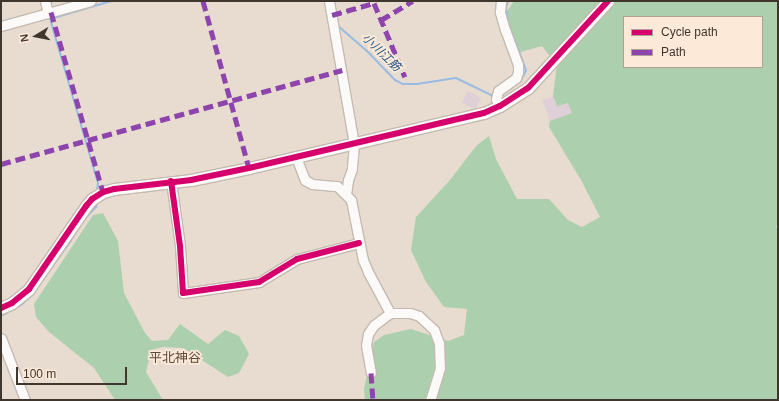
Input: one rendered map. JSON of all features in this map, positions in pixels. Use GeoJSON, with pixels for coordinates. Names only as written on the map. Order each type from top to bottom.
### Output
{"type":"FeatureCollection","features":[{"type":"Feature","properties":{"kind":"street"},"geometry":{"type":"LineString","coordinates":[[45,1],[48,13]]}},
{"type":"Feature","properties":{"kind":"street"},"geometry":{"type":"LineString","coordinates":[[1,26],[91,1]]}},
{"type":"Feature","properties":{"kind":"street"},"geometry":{"type":"LineString","coordinates":[[330,1],[354,144],[352,169],[348,180],[346,194]]}},
{"type":"Feature","properties":{"kind":"street"},"geometry":{"type":"LineString","coordinates":[[498,99],[516,78],[518,72],[518,66],[502,18],[501,1]]}},
{"type":"Feature","properties":{"kind":"street"},"geometry":{"type":"LineString","coordinates":[[1,308],[29,290],[92,199],[107,190],[208,177],[466,118],[498,99],[528,88],[608,1]]}},
{"type":"Feature","properties":{"kind":"street"},"geometry":{"type":"LineString","coordinates":[[296,158],[302,176],[305,180],[312,184],[337,186],[351,200],[359,243],[368,272],[390,313]]}},
{"type":"Feature","properties":{"kind":"street"},"geometry":{"type":"LineString","coordinates":[[171,181],[180,246],[183,293],[259,282],[296,259],[359,243]]}},
{"type":"Feature","properties":{"kind":"street"},"geometry":{"type":"LineString","coordinates":[[371,373],[366,345],[368,334],[374,325],[390,313],[419,316],[434,330],[439,343],[440,368],[430,400]]}},
{"type":"Feature","properties":{"kind":"street"},"geometry":{"type":"LineString","coordinates":[[1,338],[25,400]]}},
{"type":"Feature","properties":{"kind":"green space"},"geometry":{"type":"Polygon","coordinates":[[[514,1],[778,1],[778,223],[776,226],[778,232],[778,400],[365,400],[364,389],[374,342],[384,335],[411,329],[448,341],[464,335],[467,309],[444,307],[426,282],[411,250],[416,217],[450,180],[477,145],[489,136],[496,159],[517,199],[549,199],[568,220],[582,227],[600,217],[581,180],[549,127],[557,65],[542,46],[517,53],[505,14],[514,1]]]}},
{"type":"Feature","properties":{"kind":"green space"},"geometry":{"type":"Polygon","coordinates":[[[103,213],[118,241],[124,293],[145,333],[152,341],[168,340],[180,324],[208,344],[225,330],[239,336],[249,354],[239,373],[228,377],[183,348],[163,347],[151,350],[146,372],[163,400],[115,400],[94,368],[49,332],[36,317],[34,304],[93,215],[103,213]]]}},
{"type":"Feature","properties":{"kind":"building"},"geometry":{"type":"Polygon","coordinates":[[[468,91],[481,98],[475,110],[462,102],[468,91]]]}},
{"type":"Feature","properties":{"kind":"building"},"geometry":{"type":"Polygon","coordinates":[[[554,97],[557,106],[568,103],[572,113],[550,121],[542,100],[554,97]]]}},
{"type":"Feature","properties":{"kind":"waterway"},"geometry":{"type":"LineString","coordinates":[[97,191],[98,183],[50,19],[111,1]]}},
{"type":"Feature","properties":{"kind":"waterway","name":"小川江筋"},"geometry":{"type":"LineString","coordinates":[[501,94],[521,80],[526,70],[508,22],[506,8],[508,1]]}},
{"type":"Feature","properties":{"kind":"waterway","name":"小川江筋"},"geometry":{"type":"LineString","coordinates":[[337,25],[366,50],[395,80],[403,84],[417,84],[456,78],[493,96]]}},
{"type":"Feature","properties":{"kind":"waterway"},"geometry":{"type":"LineString","coordinates":[[1,316],[21,305],[31,296],[70,242],[81,223],[96,207],[97,201]]}},
{"type":"Feature","properties":{"kind":"marked path"},"geometry":{"type":"LineString","coordinates":[[203,1],[249,168]]}},
{"type":"Feature","properties":{"kind":"marked path"},"geometry":{"type":"LineString","coordinates":[[381,20],[413,1]]}},
{"type":"Feature","properties":{"kind":"marked path"},"geometry":{"type":"LineString","coordinates":[[332,15],[374,3],[405,77]]}},
{"type":"Feature","properties":{"kind":"marked path"},"geometry":{"type":"LineString","coordinates":[[51,12],[103,192]]}},
{"type":"Feature","properties":{"kind":"marked path"},"geometry":{"type":"LineString","coordinates":[[1,164],[342,70]]}},
{"type":"Feature","properties":{"kind":"marked path"},"geometry":{"type":"LineString","coordinates":[[371,373],[373,400]]}},
{"type":"Feature","properties":{"kind":"cycle path"},"geometry":{"type":"LineString","coordinates":[[1,308],[12,303],[29,289],[86,206],[92,199],[103,192],[114,189],[191,180],[249,168],[484,113],[500,106],[528,88],[608,1]]}},
{"type":"Feature","properties":{"kind":"cycle path"},"geometry":{"type":"LineString","coordinates":[[171,181],[180,246],[183,293],[259,282],[297,259],[359,243]]}},
{"type":"Feature","properties":{"kind":"district","name":"平北神谷"},"geometry":{"type":"Point","coordinates":[175,358]}}]}
